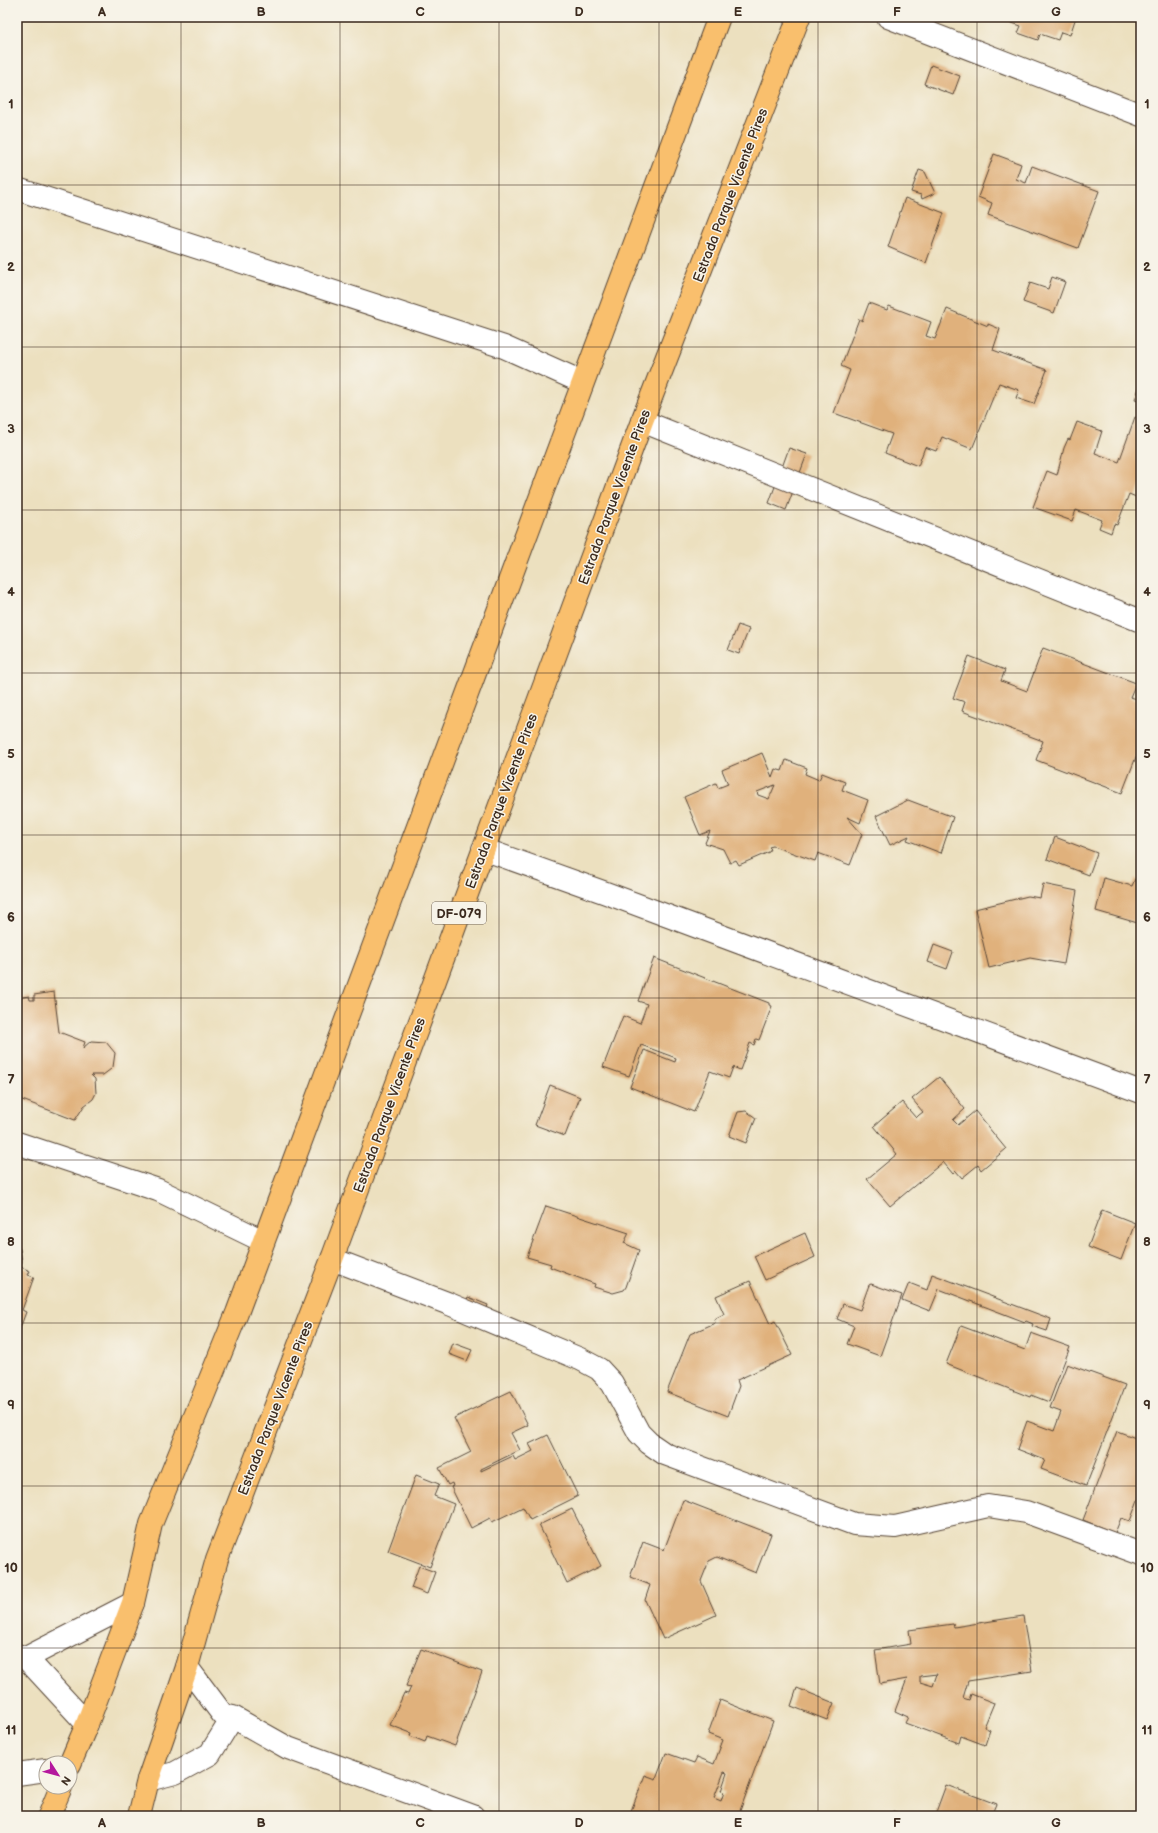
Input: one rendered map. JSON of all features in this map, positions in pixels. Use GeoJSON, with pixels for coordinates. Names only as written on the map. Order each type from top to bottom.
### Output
{"type":"FeatureCollection","features":[{"type":"Feature","properties":{"kind":"main road","name":"Estrada Parque Vicente Pires"},"geometry":{"type":"LineString","coordinates":[[139,1816],[148,1780],[187,1667],[217,1559],[332,1260],[642,421],[799,17]]}},
{"type":"Feature","properties":{"kind":"main road"},"geometry":{"type":"LineString","coordinates":[[74,1755],[133,1603],[151,1524],[237,1313],[717,18]]}},
{"type":"Feature","properties":{"kind":"main road"},"geometry":{"type":"LineString","coordinates":[[49,1816],[58,1795]]}},
{"type":"Feature","properties":{"kind":"street"},"geometry":{"type":"LineString","coordinates":[[888,17],[1141,115]]}},
{"type":"Feature","properties":{"kind":"street"},"geometry":{"type":"LineString","coordinates":[[17,189],[504,347],[582,382]]}},
{"type":"Feature","properties":{"kind":"street"},"geometry":{"type":"LineString","coordinates":[[642,421],[1141,621]]}},
{"type":"Feature","properties":{"kind":"street"},"geometry":{"type":"LineString","coordinates":[[483,849],[606,893],[1141,1092]]}},
{"type":"Feature","properties":{"kind":"street"},"geometry":{"type":"LineString","coordinates":[[17,1144],[158,1190],[263,1241]]}},
{"type":"Feature","properties":{"kind":"street"},"geometry":{"type":"LineString","coordinates":[[332,1260],[447,1304],[580,1359],[599,1369],[612,1382],[639,1433],[649,1443],[666,1454],[854,1524],[895,1527],[988,1506],[1026,1512],[1141,1554]]}},
{"type":"Feature","properties":{"kind":"street"},"geometry":{"type":"LineString","coordinates":[[87,1724],[21,1656],[133,1603]]}},
{"type":"Feature","properties":{"kind":"street"},"geometry":{"type":"LineString","coordinates":[[187,1667],[223,1715],[233,1717],[288,1748],[473,1816]]}},
{"type":"Feature","properties":{"kind":"street"},"geometry":{"type":"LineString","coordinates":[[148,1780],[175,1773],[210,1754],[233,1717]]}},
{"type":"Feature","properties":{"kind":"street"},"geometry":{"type":"LineString","coordinates":[[17,1774],[38,1771]]}},
{"type":"Feature","properties":{"kind":"building"},"geometry":{"type":"Polygon","coordinates":[[[1004,17],[1076,17],[1070,35],[1061,32],[1058,40],[1040,34],[1038,40],[1018,33],[1021,26],[1003,20],[1004,17]]]}},
{"type":"Feature","properties":{"kind":"building"},"geometry":{"type":"Polygon","coordinates":[[[931,65],[960,76],[953,95],[924,84],[931,65]]]}},
{"type":"Feature","properties":{"kind":"building"},"geometry":{"type":"Polygon","coordinates":[[[994,154],[1021,164],[1016,179],[1026,183],[1032,166],[1099,191],[1078,248],[988,215],[992,203],[978,197],[994,154]]]}},
{"type":"Feature","properties":{"kind":"building"},"geometry":{"type":"Polygon","coordinates":[[[919,170],[925,172],[935,193],[922,199],[921,195],[911,192],[919,170]]]}},
{"type":"Feature","properties":{"kind":"building"},"geometry":{"type":"Polygon","coordinates":[[[905,198],[944,213],[926,263],[888,247],[905,198]]]}},
{"type":"Feature","properties":{"kind":"building"},"geometry":{"type":"Polygon","coordinates":[[[1052,277],[1065,282],[1054,313],[1023,302],[1030,283],[1048,289],[1052,277]]]}},
{"type":"Feature","properties":{"kind":"building"},"geometry":{"type":"Polygon","coordinates":[[[869,303],[887,310],[889,306],[931,322],[926,336],[935,339],[947,309],[988,326],[988,324],[1000,329],[993,350],[1047,370],[1034,404],[1016,398],[1019,390],[999,383],[972,449],[942,437],[936,451],[925,447],[918,466],[885,453],[892,434],[834,413],[850,370],[841,366],[859,319],[862,321],[869,303]]]}},
{"type":"Feature","properties":{"kind":"building"},"geometry":{"type":"Polygon","coordinates":[[[1141,383],[1141,401],[1135,399],[1141,383]]]}},
{"type":"Feature","properties":{"kind":"building"},"geometry":{"type":"Polygon","coordinates":[[[1135,417],[1141,419],[1141,484],[1136,497],[1129,494],[1117,525],[1114,524],[1111,533],[1099,528],[1102,520],[1076,510],[1072,521],[1033,507],[1047,471],[1057,475],[1064,448],[1068,439],[1070,440],[1077,422],[1102,431],[1095,453],[1119,462],[1135,417]]]}},
{"type":"Feature","properties":{"kind":"building"},"geometry":{"type":"Polygon","coordinates":[[[789,448],[807,454],[786,510],[769,503],[789,448]]]}},
{"type":"Feature","properties":{"kind":"building"},"geometry":{"type":"Polygon","coordinates":[[[738,625],[749,629],[739,654],[728,650],[738,625]]]}},
{"type":"Feature","properties":{"kind":"building"},"geometry":{"type":"Polygon","coordinates":[[[1043,648],[1136,683],[1130,697],[1141,700],[1141,744],[1122,793],[1036,760],[1043,741],[962,711],[965,702],[953,698],[969,656],[1005,670],[1001,681],[1027,691],[1043,648]]]}},
{"type":"Feature","properties":{"kind":"building"},"geometry":{"type":"Polygon","coordinates":[[[762,753],[772,777],[775,769],[782,771],[786,760],[807,768],[805,774],[819,780],[822,773],[845,782],[842,790],[868,800],[860,823],[847,817],[862,834],[850,865],[818,853],[815,861],[773,846],[769,847],[771,849],[769,852],[739,865],[736,860],[730,863],[723,849],[705,843],[710,831],[700,835],[684,797],[716,783],[718,788],[728,784],[722,770],[762,753]],[[775,785],[757,792],[758,795],[769,799],[775,785]]]}},
{"type":"Feature","properties":{"kind":"building"},"geometry":{"type":"Polygon","coordinates":[[[908,800],[953,817],[941,853],[907,840],[909,836],[890,845],[876,816],[908,800]]]}},
{"type":"Feature","properties":{"kind":"building"},"geometry":{"type":"Polygon","coordinates":[[[1055,837],[1097,853],[1089,875],[1047,859],[1055,837]]]}},
{"type":"Feature","properties":{"kind":"building"},"geometry":{"type":"Polygon","coordinates":[[[1104,878],[1132,886],[1135,879],[1141,881],[1141,924],[1096,911],[1104,878]]]}},
{"type":"Feature","properties":{"kind":"building"},"geometry":{"type":"Polygon","coordinates":[[[1043,884],[1077,891],[1064,964],[1030,958],[989,968],[975,909],[1028,896],[1040,898],[1043,884]]]}},
{"type":"Feature","properties":{"kind":"building"},"geometry":{"type":"Polygon","coordinates":[[[934,945],[953,952],[947,969],[928,962],[934,945]]]}},
{"type":"Feature","properties":{"kind":"building"},"geometry":{"type":"Polygon","coordinates":[[[654,958],[769,1003],[769,1005],[772,1006],[759,1040],[756,1039],[754,1045],[750,1043],[740,1070],[733,1067],[729,1078],[710,1071],[694,1112],[630,1087],[644,1050],[675,1062],[676,1058],[641,1045],[629,1076],[603,1067],[623,1016],[640,1023],[647,1004],[638,1001],[654,958]]]}},
{"type":"Feature","properties":{"kind":"building"},"geometry":{"type":"Polygon","coordinates":[[[54,992],[59,1032],[85,1042],[83,1048],[91,1041],[106,1042],[115,1053],[113,1067],[111,1069],[103,1075],[91,1075],[95,1079],[96,1093],[93,1099],[84,1106],[75,1120],[17,1098],[17,998],[29,996],[30,1000],[34,1000],[34,995],[54,992]]]}},
{"type":"Feature","properties":{"kind":"building"},"geometry":{"type":"Polygon","coordinates":[[[939,1077],[965,1109],[953,1120],[958,1125],[975,1111],[1006,1149],[981,1170],[978,1165],[962,1178],[956,1171],[953,1174],[943,1162],[890,1206],[867,1179],[897,1154],[874,1126],[902,1102],[916,1118],[923,1112],[912,1099],[939,1077]]]}},
{"type":"Feature","properties":{"kind":"building"},"geometry":{"type":"Polygon","coordinates":[[[550,1085],[580,1097],[565,1136],[535,1125],[550,1085]]]}},
{"type":"Feature","properties":{"kind":"building"},"geometry":{"type":"Polygon","coordinates":[[[746,1111],[756,1118],[746,1143],[729,1136],[738,1112],[746,1111]]]}},
{"type":"Feature","properties":{"kind":"building"},"geometry":{"type":"Polygon","coordinates":[[[546,1206],[629,1233],[624,1243],[639,1250],[624,1290],[613,1293],[594,1287],[595,1284],[550,1267],[551,1264],[527,1257],[546,1206]]]}},
{"type":"Feature","properties":{"kind":"building"},"geometry":{"type":"Polygon","coordinates":[[[1102,1210],[1135,1223],[1121,1260],[1088,1247],[1102,1210]]]}},
{"type":"Feature","properties":{"kind":"building"},"geometry":{"type":"Polygon","coordinates":[[[805,1233],[815,1257],[765,1280],[754,1256],[805,1233]]]}},
{"type":"Feature","properties":{"kind":"building"},"geometry":{"type":"Polygon","coordinates":[[[17,1245],[20,1249],[22,1261],[21,1267],[30,1271],[28,1275],[34,1277],[22,1310],[26,1312],[17,1336],[17,1245]]]}},
{"type":"Feature","properties":{"kind":"building"},"geometry":{"type":"Polygon","coordinates":[[[932,1274],[1051,1319],[1047,1331],[1032,1326],[1033,1324],[1026,1321],[1025,1322],[939,1289],[930,1311],[902,1300],[909,1283],[927,1290],[932,1274]]]}},
{"type":"Feature","properties":{"kind":"building"},"geometry":{"type":"Polygon","coordinates":[[[750,1281],[770,1324],[775,1321],[792,1355],[737,1380],[739,1386],[728,1416],[667,1392],[690,1334],[715,1323],[714,1319],[724,1314],[716,1296],[750,1281]]]}},
{"type":"Feature","properties":{"kind":"building"},"geometry":{"type":"Polygon","coordinates":[[[871,1284],[902,1295],[880,1356],[847,1344],[854,1326],[837,1319],[843,1304],[860,1310],[869,1285],[871,1284]]]}},
{"type":"Feature","properties":{"kind":"building"},"geometry":{"type":"Polygon","coordinates":[[[468,1297],[488,1305],[482,1321],[462,1314],[468,1297]]]}},
{"type":"Feature","properties":{"kind":"building"},"geometry":{"type":"Polygon","coordinates":[[[961,1326],[1025,1350],[1031,1333],[1070,1347],[1049,1402],[1031,1395],[1030,1397],[946,1364],[961,1326]]]}},
{"type":"Feature","properties":{"kind":"building"},"geometry":{"type":"Polygon","coordinates":[[[453,1343],[472,1350],[467,1361],[449,1354],[453,1343]]]}},
{"type":"Feature","properties":{"kind":"building"},"geometry":{"type":"Polygon","coordinates":[[[1067,1364],[1125,1385],[1086,1486],[1041,1469],[1045,1460],[1017,1449],[1027,1421],[1054,1431],[1061,1412],[1050,1408],[1067,1364]]]}},
{"type":"Feature","properties":{"kind":"building"},"geometry":{"type":"Polygon","coordinates":[[[511,1391],[528,1425],[511,1433],[520,1450],[481,1469],[481,1471],[513,1456],[515,1460],[533,1451],[529,1444],[548,1435],[578,1496],[530,1520],[523,1507],[492,1522],[490,1518],[471,1528],[451,1487],[453,1486],[452,1483],[448,1485],[439,1468],[471,1452],[454,1418],[511,1391]]]}},
{"type":"Feature","properties":{"kind":"building"},"geometry":{"type":"Polygon","coordinates":[[[1117,1431],[1141,1440],[1141,1492],[1130,1521],[1121,1518],[1115,1533],[1083,1520],[1117,1431]]]}},
{"type":"Feature","properties":{"kind":"building"},"geometry":{"type":"Polygon","coordinates":[[[416,1475],[439,1484],[434,1496],[454,1504],[430,1567],[388,1551],[416,1475]]]}},
{"type":"Feature","properties":{"kind":"building"},"geometry":{"type":"Polygon","coordinates":[[[683,1500],[771,1534],[756,1573],[717,1557],[709,1561],[701,1581],[716,1615],[663,1639],[645,1600],[650,1585],[630,1577],[643,1542],[664,1550],[683,1500]]]}},
{"type":"Feature","properties":{"kind":"building"},"geometry":{"type":"Polygon","coordinates":[[[572,1509],[601,1566],[567,1583],[539,1525],[572,1509]]]}},
{"type":"Feature","properties":{"kind":"building"},"geometry":{"type":"Polygon","coordinates":[[[419,1566],[435,1572],[427,1594],[411,1588],[419,1566]]]}},
{"type":"Feature","properties":{"kind":"building"},"geometry":{"type":"Polygon","coordinates":[[[1023,1616],[1032,1671],[968,1681],[963,1698],[969,1700],[971,1694],[994,1703],[984,1727],[990,1730],[985,1745],[961,1736],[959,1743],[905,1723],[908,1717],[895,1711],[907,1679],[880,1684],[875,1650],[911,1644],[909,1630],[953,1624],[954,1627],[1023,1616]],[[937,1674],[920,1676],[920,1682],[933,1686],[937,1674]]]}},
{"type":"Feature","properties":{"kind":"building"},"geometry":{"type":"Polygon","coordinates":[[[421,1649],[482,1672],[455,1746],[427,1736],[425,1742],[410,1736],[411,1733],[390,1725],[404,1693],[408,1694],[411,1687],[406,1686],[421,1649]]]}},
{"type":"Feature","properties":{"kind":"building"},"geometry":{"type":"Polygon","coordinates":[[[797,1688],[834,1703],[827,1720],[791,1706],[797,1688]]]}},
{"type":"Feature","properties":{"kind":"building"},"geometry":{"type":"Polygon","coordinates":[[[720,1700],[773,1721],[738,1816],[629,1816],[645,1775],[656,1779],[666,1753],[694,1763],[697,1757],[714,1764],[723,1740],[708,1734],[720,1700]],[[724,1772],[714,1798],[721,1801],[724,1792],[721,1791],[727,1773],[724,1772]]]}},
{"type":"Feature","properties":{"kind":"building"},"geometry":{"type":"Polygon","coordinates":[[[946,1785],[996,1804],[991,1816],[946,1816],[936,1812],[946,1785]]]}},
{"type":"Feature","properties":{"kind":"building"},"geometry":{"type":"Polygon","coordinates":[[[893,1811],[906,1816],[891,1816],[893,1811]]]}}]}
